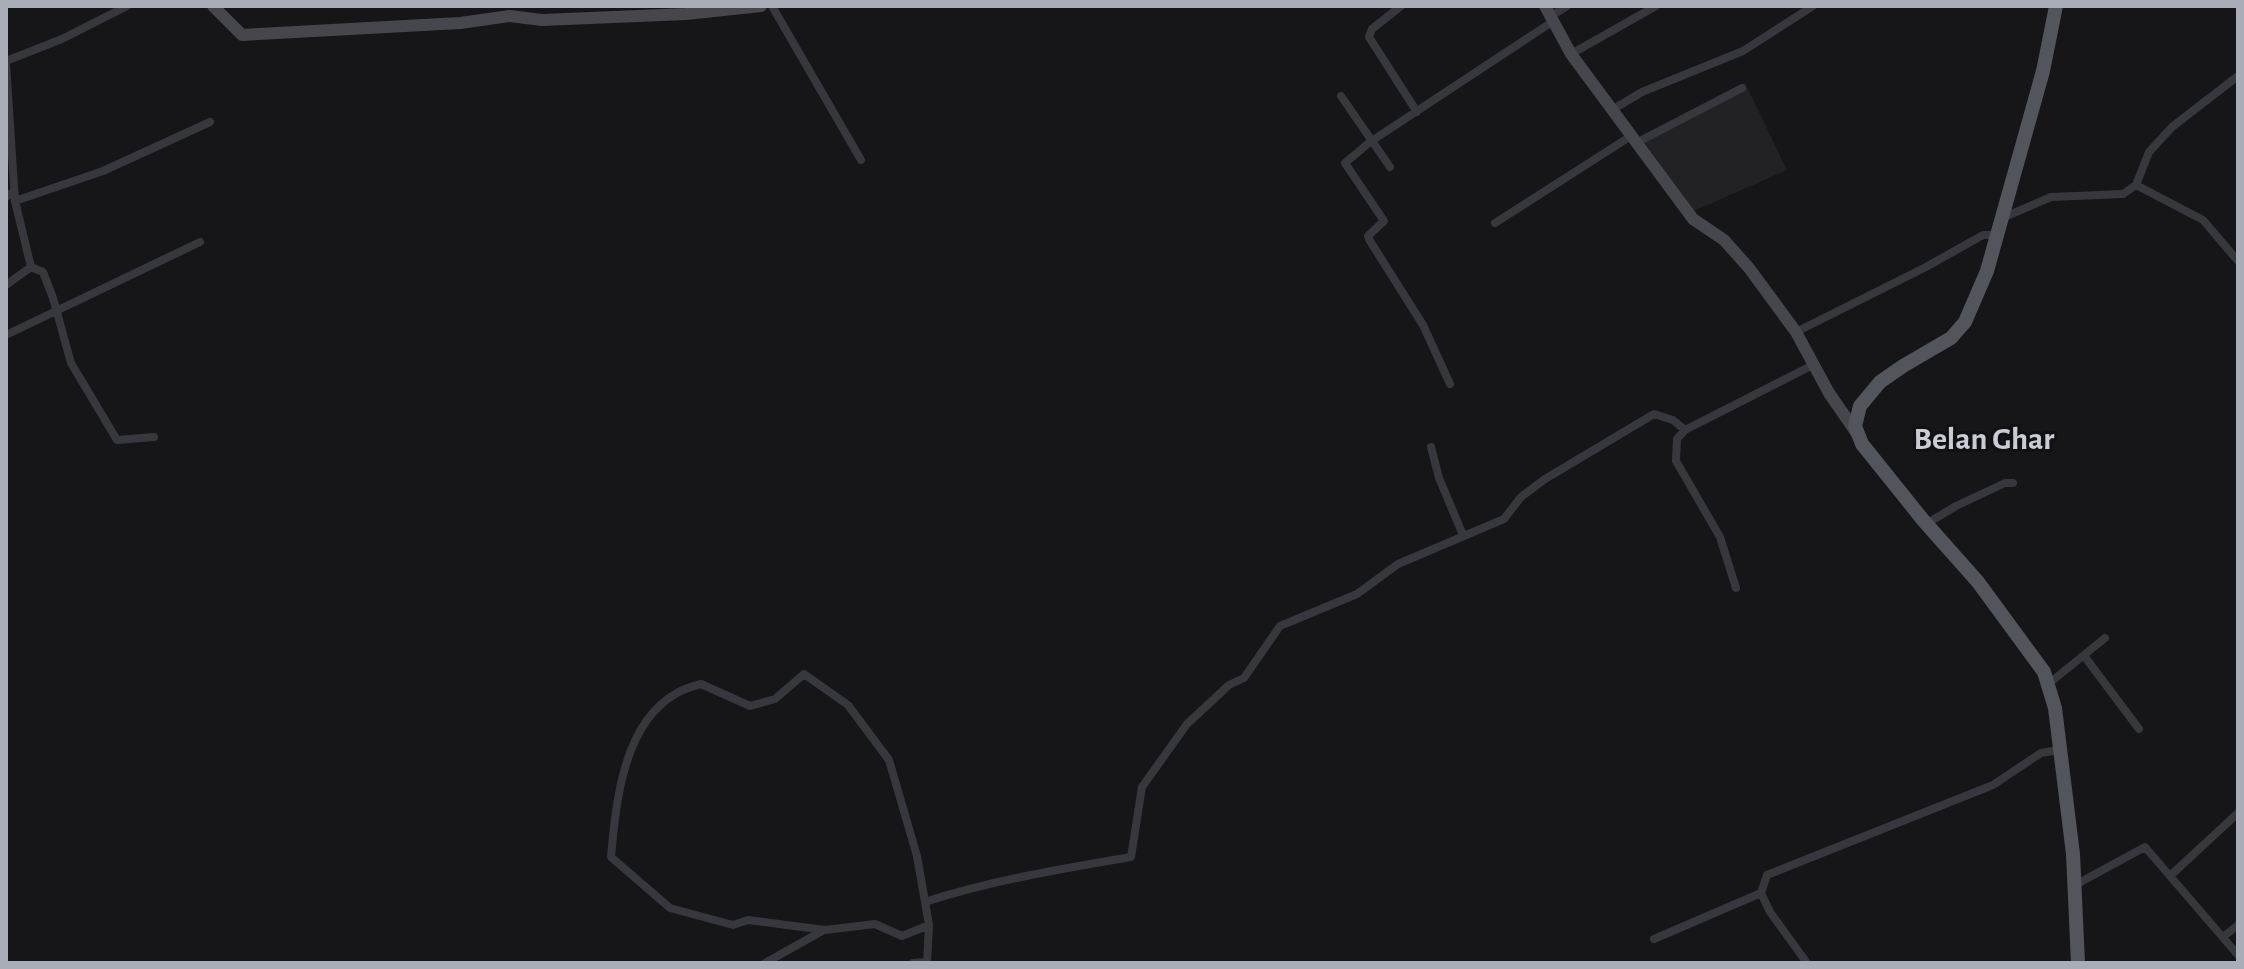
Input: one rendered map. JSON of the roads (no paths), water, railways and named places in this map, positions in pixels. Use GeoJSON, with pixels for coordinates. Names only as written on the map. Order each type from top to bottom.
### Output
{"type":"FeatureCollection","features":[{"type":"Feature","properties":{"kind":"main road"},"geometry":{"type":"LineString","coordinates":[[2056,6],[2043,71],[1987,271],[1965,322],[1951,338],[1880,382],[1860,406],[1855,426],[1862,444],[1926,524],[1978,582],[2044,672],[2055,708],[2075,885],[2078,963]]}},
{"type":"Feature","properties":{"kind":"street"},"geometry":{"type":"LineString","coordinates":[[31,267],[11,196],[6,62],[62,39],[127,6]]}},
{"type":"Feature","properties":{"kind":"street"},"geometry":{"type":"LineString","coordinates":[[213,6],[242,35],[460,23],[510,16],[542,20],[686,14],[761,6]]}},
{"type":"Feature","properties":{"kind":"street"},"geometry":{"type":"LineString","coordinates":[[772,6],[861,160]]}},
{"type":"Feature","properties":{"kind":"street"},"geometry":{"type":"LineString","coordinates":[[1401,6],[1372,29],[1369,37],[1417,112]]}},
{"type":"Feature","properties":{"kind":"street"},"geometry":{"type":"LineString","coordinates":[[1450,384],[1423,325],[1368,236],[1384,221],[1345,163],[1370,142],[1567,6]]}},
{"type":"Feature","properties":{"kind":"street"},"geometry":{"type":"LineString","coordinates":[[1571,54],[1656,6]]}},
{"type":"Feature","properties":{"kind":"street"},"geometry":{"type":"LineString","coordinates":[[1612,110],[1642,92],[1743,51],[1813,6]]}},
{"type":"Feature","properties":{"kind":"street"},"geometry":{"type":"LineString","coordinates":[[1550,15],[1571,54],[1693,219],[1724,240],[1796,332],[1829,393],[1858,435]]}},
{"type":"Feature","properties":{"kind":"street"},"geometry":{"type":"LineString","coordinates":[[2002,218],[2051,197],[2123,194],[2136,185],[2149,152],[2172,127],[2238,76]]}},
{"type":"Feature","properties":{"kind":"street"},"geometry":{"type":"LineString","coordinates":[[1495,223],[1634,139],[1742,88]]}},
{"type":"Feature","properties":{"kind":"street"},"geometry":{"type":"LineString","coordinates":[[1341,96],[1390,167]]}},
{"type":"Feature","properties":{"kind":"street"},"geometry":{"type":"LineString","coordinates":[[11,196],[103,171],[210,122]]}},
{"type":"Feature","properties":{"kind":"street"},"geometry":{"type":"LineString","coordinates":[[2136,185],[2203,220],[2238,261]]}},
{"type":"Feature","properties":{"kind":"street"},"geometry":{"type":"LineString","coordinates":[[1796,332],[1983,235],[1997,235]]}},
{"type":"Feature","properties":{"kind":"street"},"geometry":{"type":"LineString","coordinates":[[6,335],[200,242]]}},
{"type":"Feature","properties":{"kind":"street"},"geometry":{"type":"LineString","coordinates":[[6,285],[31,267]]}},
{"type":"Feature","properties":{"kind":"street"},"geometry":{"type":"LineString","coordinates":[[31,267],[43,272],[71,363],[117,440],[154,437]]}},
{"type":"Feature","properties":{"kind":"street"},"geometry":{"type":"LineString","coordinates":[[1736,588],[1720,537],[1676,461],[1677,439],[1685,430],[1815,364]]}},
{"type":"Feature","properties":{"kind":"street"},"geometry":{"type":"LineString","coordinates":[[925,902],[959,891],[1131,857],[1142,787],[1187,724],[1229,685],[1244,678],[1280,626],[1357,594],[1398,564],[1504,519],[1521,497],[1545,479],[1654,414],[1673,420],[1685,430]]}},
{"type":"Feature","properties":{"kind":"street"},"geometry":{"type":"LineString","coordinates":[[1431,447],[1439,478],[1463,535]]}},
{"type":"Feature","properties":{"kind":"street"},"geometry":{"type":"LineString","coordinates":[[1926,524],[1956,506],[2005,483],[2013,483]]}},
{"type":"Feature","properties":{"kind":"street"},"geometry":{"type":"LineString","coordinates":[[2047,685],[2105,638]]}},
{"type":"Feature","properties":{"kind":"street"},"geometry":{"type":"LineString","coordinates":[[2085,657],[2139,729]]}},
{"type":"Feature","properties":{"kind":"street"},"geometry":{"type":"LineString","coordinates":[[913,963],[926,962],[929,925],[917,856],[889,760],[848,705],[804,674],[775,699],[750,706],[701,684],[677,693],[654,711],[632,747],[617,795],[611,857],[670,908],[733,925],[748,920],[825,930],[875,924],[902,936],[929,925]]}},
{"type":"Feature","properties":{"kind":"street"},"geometry":{"type":"LineString","coordinates":[[1807,963],[1761,893],[1767,875],[1993,785],[2041,753],[2059,750]]}},
{"type":"Feature","properties":{"kind":"street"},"geometry":{"type":"LineString","coordinates":[[2170,876],[2238,813]]}},
{"type":"Feature","properties":{"kind":"street"},"geometry":{"type":"LineString","coordinates":[[2075,885],[2145,847],[2238,955]]}},
{"type":"Feature","properties":{"kind":"street"},"geometry":{"type":"LineString","coordinates":[[1654,939],[1761,893]]}},
{"type":"Feature","properties":{"kind":"street"},"geometry":{"type":"LineString","coordinates":[[2223,937],[2238,925]]}},
{"type":"Feature","properties":{"kind":"street"},"geometry":{"type":"LineString","coordinates":[[765,963],[825,930]]}},
{"type":"Feature","properties":{"kind":"district","name":"Belan Ghar"},"geometry":{"type":"Point","coordinates":[1984,438]}}]}
